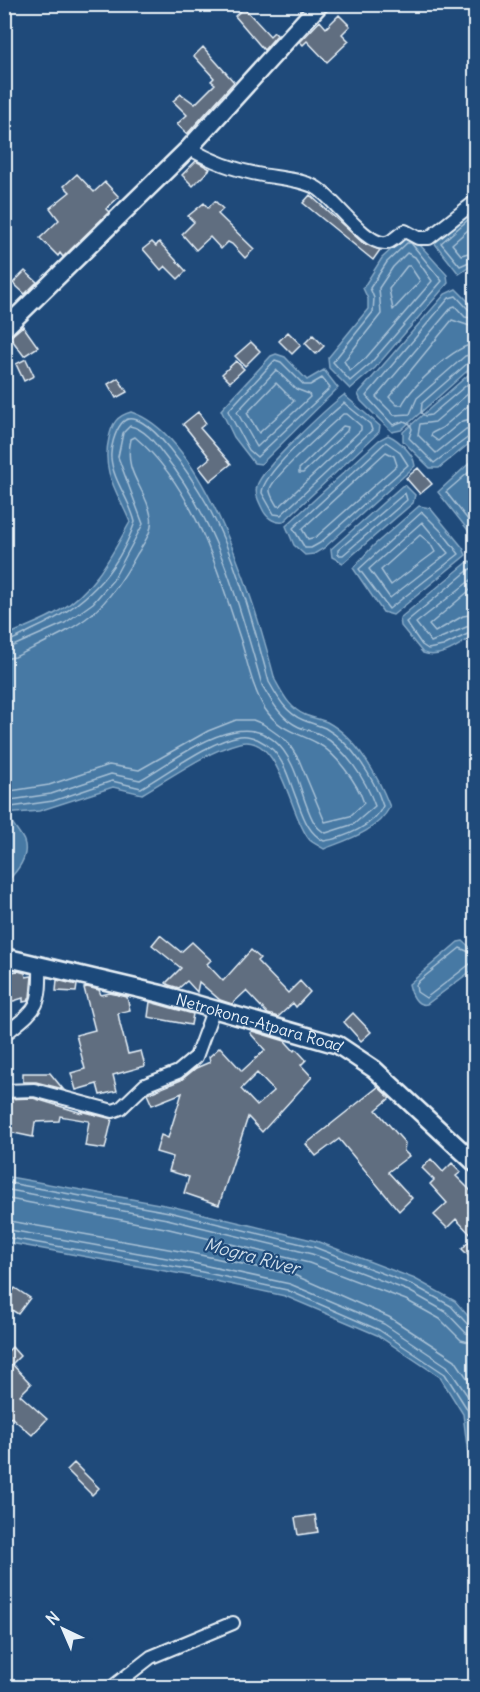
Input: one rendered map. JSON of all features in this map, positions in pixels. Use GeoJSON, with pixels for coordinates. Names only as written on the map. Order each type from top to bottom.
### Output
{"type":"FeatureCollection","features":[{"type":"Feature","properties":{"kind":"street"},"geometry":{"type":"LineString","coordinates":[[4,329],[189,148],[320,4]]}},
{"type":"Feature","properties":{"kind":"street"},"geometry":{"type":"LineString","coordinates":[[189,148],[209,161],[297,180],[317,188],[352,222],[380,243],[388,243],[405,231],[418,238],[429,238],[476,201]]}},
{"type":"Feature","properties":{"kind":"street","name":"Netrokona-Atpara Road"},"geometry":{"type":"LineString","coordinates":[[4,957],[214,1008],[346,1050],[374,1070],[476,1164]]}},
{"type":"Feature","properties":{"kind":"street"},"geometry":{"type":"LineString","coordinates":[[4,1035],[21,1023],[39,1002],[42,990],[40,965]]}},
{"type":"Feature","properties":{"kind":"street"},"geometry":{"type":"LineString","coordinates":[[4,1091],[34,1090],[113,1111],[121,1108],[145,1085],[178,1072],[196,1057],[214,1008]]}},
{"type":"Feature","properties":{"kind":"street"},"geometry":{"type":"LineString","coordinates":[[111,1688],[152,1657],[233,1623]]}},
{"type":"Feature","properties":{"kind":"water"},"geometry":{"type":"Polygon","coordinates":[[[475,206],[475,263],[459,274],[433,241],[475,206]]]}},
{"type":"Feature","properties":{"kind":"water"},"geometry":{"type":"Polygon","coordinates":[[[412,236],[447,275],[448,283],[375,368],[350,389],[329,368],[328,358],[368,309],[368,299],[363,288],[382,258],[405,237],[412,236]]]}},
{"type":"Feature","properties":{"kind":"water"},"geometry":{"type":"Polygon","coordinates":[[[456,289],[475,308],[475,364],[401,430],[392,432],[361,401],[358,394],[445,294],[456,289]]]}},
{"type":"Feature","properties":{"kind":"water"},"geometry":{"type":"Polygon","coordinates":[[[276,354],[285,357],[307,380],[324,370],[338,388],[261,464],[254,463],[234,437],[221,410],[271,356],[276,354]]]}},
{"type":"Feature","properties":{"kind":"water"},"geometry":{"type":"Polygon","coordinates":[[[475,369],[475,439],[439,468],[430,468],[403,441],[403,432],[475,369]]]}},
{"type":"Feature","properties":{"kind":"water"},"geometry":{"type":"Polygon","coordinates":[[[344,395],[380,426],[379,432],[283,522],[272,520],[264,512],[257,496],[256,489],[261,478],[296,439],[344,395]]]}},
{"type":"Feature","properties":{"kind":"water"},"geometry":{"type":"Polygon","coordinates":[[[131,412],[158,428],[183,454],[205,489],[241,571],[275,680],[284,695],[299,712],[327,722],[338,729],[357,748],[373,771],[390,807],[370,829],[324,849],[310,840],[302,828],[274,762],[265,750],[253,743],[239,743],[214,752],[142,794],[113,787],[39,811],[5,814],[5,637],[52,615],[71,603],[92,583],[123,535],[130,522],[112,481],[107,450],[114,424],[119,418],[131,412]]]}},
{"type":"Feature","properties":{"kind":"water"},"geometry":{"type":"Polygon","coordinates":[[[388,435],[405,448],[415,466],[324,548],[314,554],[305,555],[294,545],[286,526],[379,440],[388,435]]]}},
{"type":"Feature","properties":{"kind":"water"},"geometry":{"type":"Polygon","coordinates":[[[475,458],[475,539],[438,492],[475,458]]]}},
{"type":"Feature","properties":{"kind":"water"},"geometry":{"type":"Polygon","coordinates":[[[405,485],[415,495],[413,503],[343,563],[332,557],[331,549],[405,485]]]}},
{"type":"Feature","properties":{"kind":"water"},"geometry":{"type":"Polygon","coordinates":[[[419,506],[430,508],[463,548],[466,555],[393,615],[383,612],[353,568],[373,546],[419,506]]]}},
{"type":"Feature","properties":{"kind":"water"},"geometry":{"type":"Polygon","coordinates":[[[469,561],[475,563],[475,635],[443,653],[430,655],[423,653],[401,626],[400,618],[469,561]]]}},
{"type":"Feature","properties":{"kind":"water"},"geometry":{"type":"Polygon","coordinates":[[[5,819],[11,820],[23,838],[25,853],[20,865],[5,884],[5,819]]]}},
{"type":"Feature","properties":{"kind":"water"},"geometry":{"type":"Polygon","coordinates":[[[463,941],[475,952],[475,968],[427,1004],[417,1001],[409,984],[458,942],[463,941]]]}},
{"type":"Feature","properties":{"kind":"water","name":"Mogra River"},"geometry":{"type":"Polygon","coordinates":[[[4,1176],[170,1206],[316,1241],[415,1279],[455,1301],[475,1324],[475,1511],[463,1414],[440,1377],[377,1335],[285,1296],[187,1275],[5,1242],[4,1176]]]}},
{"type":"Feature","properties":{"kind":"building"},"geometry":{"type":"Polygon","coordinates":[[[244,8],[270,36],[274,32],[277,35],[264,50],[235,16],[244,8]]]}},
{"type":"Feature","properties":{"kind":"building"},"geometry":{"type":"Polygon","coordinates":[[[339,15],[350,26],[342,34],[349,41],[327,62],[307,41],[303,45],[300,42],[320,21],[326,28],[339,15]]]}},
{"type":"Feature","properties":{"kind":"building"},"geometry":{"type":"Polygon","coordinates":[[[203,47],[234,82],[187,134],[177,124],[187,115],[173,101],[181,94],[195,104],[215,84],[211,81],[214,78],[194,56],[203,47]]]}},
{"type":"Feature","properties":{"kind":"building"},"geometry":{"type":"Polygon","coordinates":[[[196,161],[210,169],[193,186],[182,175],[196,161]]]}},
{"type":"Feature","properties":{"kind":"building"},"geometry":{"type":"Polygon","coordinates":[[[77,174],[94,192],[105,182],[119,197],[106,209],[109,212],[63,257],[60,253],[58,256],[40,238],[59,220],[50,208],[70,192],[64,186],[77,174]]]}},
{"type":"Feature","properties":{"kind":"building"},"geometry":{"type":"Polygon","coordinates":[[[310,195],[363,243],[380,250],[373,260],[303,203],[310,195]]]}},
{"type":"Feature","properties":{"kind":"building"},"geometry":{"type":"Polygon","coordinates":[[[215,201],[223,209],[218,214],[254,249],[245,258],[232,244],[228,242],[221,249],[210,237],[196,250],[182,234],[194,222],[188,216],[204,203],[208,208],[215,201]]]}},
{"type":"Feature","properties":{"kind":"building"},"geometry":{"type":"Polygon","coordinates":[[[152,242],[156,246],[159,242],[186,271],[178,279],[165,266],[161,270],[143,249],[152,242]]]}},
{"type":"Feature","properties":{"kind":"building"},"geometry":{"type":"Polygon","coordinates":[[[25,271],[37,282],[25,294],[13,283],[25,271]]]}},
{"type":"Feature","properties":{"kind":"building"},"geometry":{"type":"Polygon","coordinates":[[[23,326],[38,347],[24,356],[10,337],[23,326]]]}},
{"type":"Feature","properties":{"kind":"building"},"geometry":{"type":"Polygon","coordinates":[[[288,332],[301,345],[292,354],[279,341],[288,332]]]}},
{"type":"Feature","properties":{"kind":"building"},"geometry":{"type":"Polygon","coordinates":[[[313,335],[324,346],[316,354],[305,343],[313,335]]]}},
{"type":"Feature","properties":{"kind":"building"},"geometry":{"type":"Polygon","coordinates":[[[251,342],[260,351],[245,366],[235,356],[251,342]]]}},
{"type":"Feature","properties":{"kind":"building"},"geometry":{"type":"Polygon","coordinates":[[[26,359],[34,376],[24,381],[16,364],[26,359]]]}},
{"type":"Feature","properties":{"kind":"building"},"geometry":{"type":"Polygon","coordinates":[[[236,361],[244,369],[230,382],[222,374],[236,361]]]}},
{"type":"Feature","properties":{"kind":"building"},"geometry":{"type":"Polygon","coordinates":[[[118,378],[127,392],[116,398],[108,384],[118,378]]]}},
{"type":"Feature","properties":{"kind":"building"},"geometry":{"type":"Polygon","coordinates":[[[198,412],[206,423],[200,428],[231,464],[210,481],[199,467],[210,458],[183,424],[198,412]]]}},
{"type":"Feature","properties":{"kind":"building"},"geometry":{"type":"Polygon","coordinates":[[[418,468],[432,484],[420,494],[406,478],[418,468]]]}},
{"type":"Feature","properties":{"kind":"building"},"geometry":{"type":"Polygon","coordinates":[[[160,935],[181,952],[192,942],[211,960],[207,964],[223,981],[251,950],[260,958],[257,961],[288,993],[300,981],[310,992],[296,1007],[293,1003],[278,1017],[268,1014],[246,991],[232,1004],[220,1000],[199,982],[197,992],[187,981],[179,988],[169,985],[166,983],[181,968],[152,945],[160,935]]]}},
{"type":"Feature","properties":{"kind":"building"},"geometry":{"type":"Polygon","coordinates":[[[18,971],[25,973],[26,977],[32,976],[30,997],[28,1001],[23,1002],[23,998],[4,1004],[4,973],[18,971]]]}},
{"type":"Feature","properties":{"kind":"building"},"geometry":{"type":"Polygon","coordinates":[[[57,980],[77,985],[76,992],[56,991],[57,980]]]}},
{"type":"Feature","properties":{"kind":"building"},"geometry":{"type":"Polygon","coordinates":[[[84,988],[99,990],[101,995],[110,993],[127,997],[130,1010],[118,1013],[120,1024],[128,1054],[141,1051],[145,1066],[113,1075],[117,1091],[100,1095],[97,1084],[76,1090],[71,1073],[85,1069],[76,1035],[95,1030],[84,988]]]}},
{"type":"Feature","properties":{"kind":"building"},"geometry":{"type":"Polygon","coordinates":[[[150,1002],[193,1014],[191,1025],[148,1017],[150,1002]]]}},
{"type":"Feature","properties":{"kind":"building"},"geometry":{"type":"Polygon","coordinates":[[[353,1013],[371,1032],[361,1041],[344,1022],[353,1013]]]}},
{"type":"Feature","properties":{"kind":"building"},"geometry":{"type":"Polygon","coordinates":[[[252,1031],[285,1041],[306,1060],[301,1065],[312,1077],[262,1132],[248,1117],[219,1205],[184,1193],[189,1177],[169,1171],[173,1157],[156,1152],[161,1135],[168,1138],[182,1093],[152,1105],[147,1094],[181,1080],[196,1068],[210,1062],[209,1057],[220,1047],[242,1071],[265,1050],[250,1033],[252,1031]],[[257,1073],[241,1089],[257,1106],[274,1091],[257,1073]]]}},
{"type":"Feature","properties":{"kind":"building"},"geometry":{"type":"Polygon","coordinates":[[[23,1073],[50,1073],[63,1089],[36,1082],[23,1082],[23,1073]]]}},
{"type":"Feature","properties":{"kind":"building"},"geometry":{"type":"Polygon","coordinates":[[[378,1087],[390,1098],[376,1110],[405,1143],[404,1151],[409,1156],[388,1172],[412,1198],[399,1211],[339,1139],[316,1156],[306,1144],[378,1087]]]}},
{"type":"Feature","properties":{"kind":"building"},"geometry":{"type":"Polygon","coordinates":[[[33,1098],[82,1113],[81,1111],[112,1119],[105,1149],[85,1146],[89,1121],[60,1116],[59,1121],[35,1122],[33,1137],[4,1131],[5,1099],[33,1098]]]}},
{"type":"Feature","properties":{"kind":"building"},"geometry":{"type":"Polygon","coordinates":[[[431,1159],[443,1172],[452,1163],[461,1172],[456,1176],[476,1196],[476,1206],[469,1212],[476,1219],[476,1263],[462,1249],[473,1237],[456,1219],[447,1228],[434,1215],[447,1203],[430,1184],[434,1180],[422,1168],[431,1159]]]}},
{"type":"Feature","properties":{"kind":"building"},"geometry":{"type":"Polygon","coordinates":[[[15,1288],[30,1298],[18,1314],[4,1305],[15,1288]]]}},
{"type":"Feature","properties":{"kind":"building"},"geometry":{"type":"Polygon","coordinates":[[[12,1347],[20,1356],[12,1364],[31,1384],[20,1395],[47,1419],[32,1435],[11,1417],[4,1424],[4,1355],[12,1347]]]}},
{"type":"Feature","properties":{"kind":"building"},"geometry":{"type":"Polygon","coordinates":[[[74,1463],[99,1488],[92,1495],[67,1470],[74,1463]]]}},
{"type":"Feature","properties":{"kind":"building"},"geometry":{"type":"Polygon","coordinates":[[[315,1515],[318,1532],[298,1535],[295,1518],[315,1515]]]}}]}
